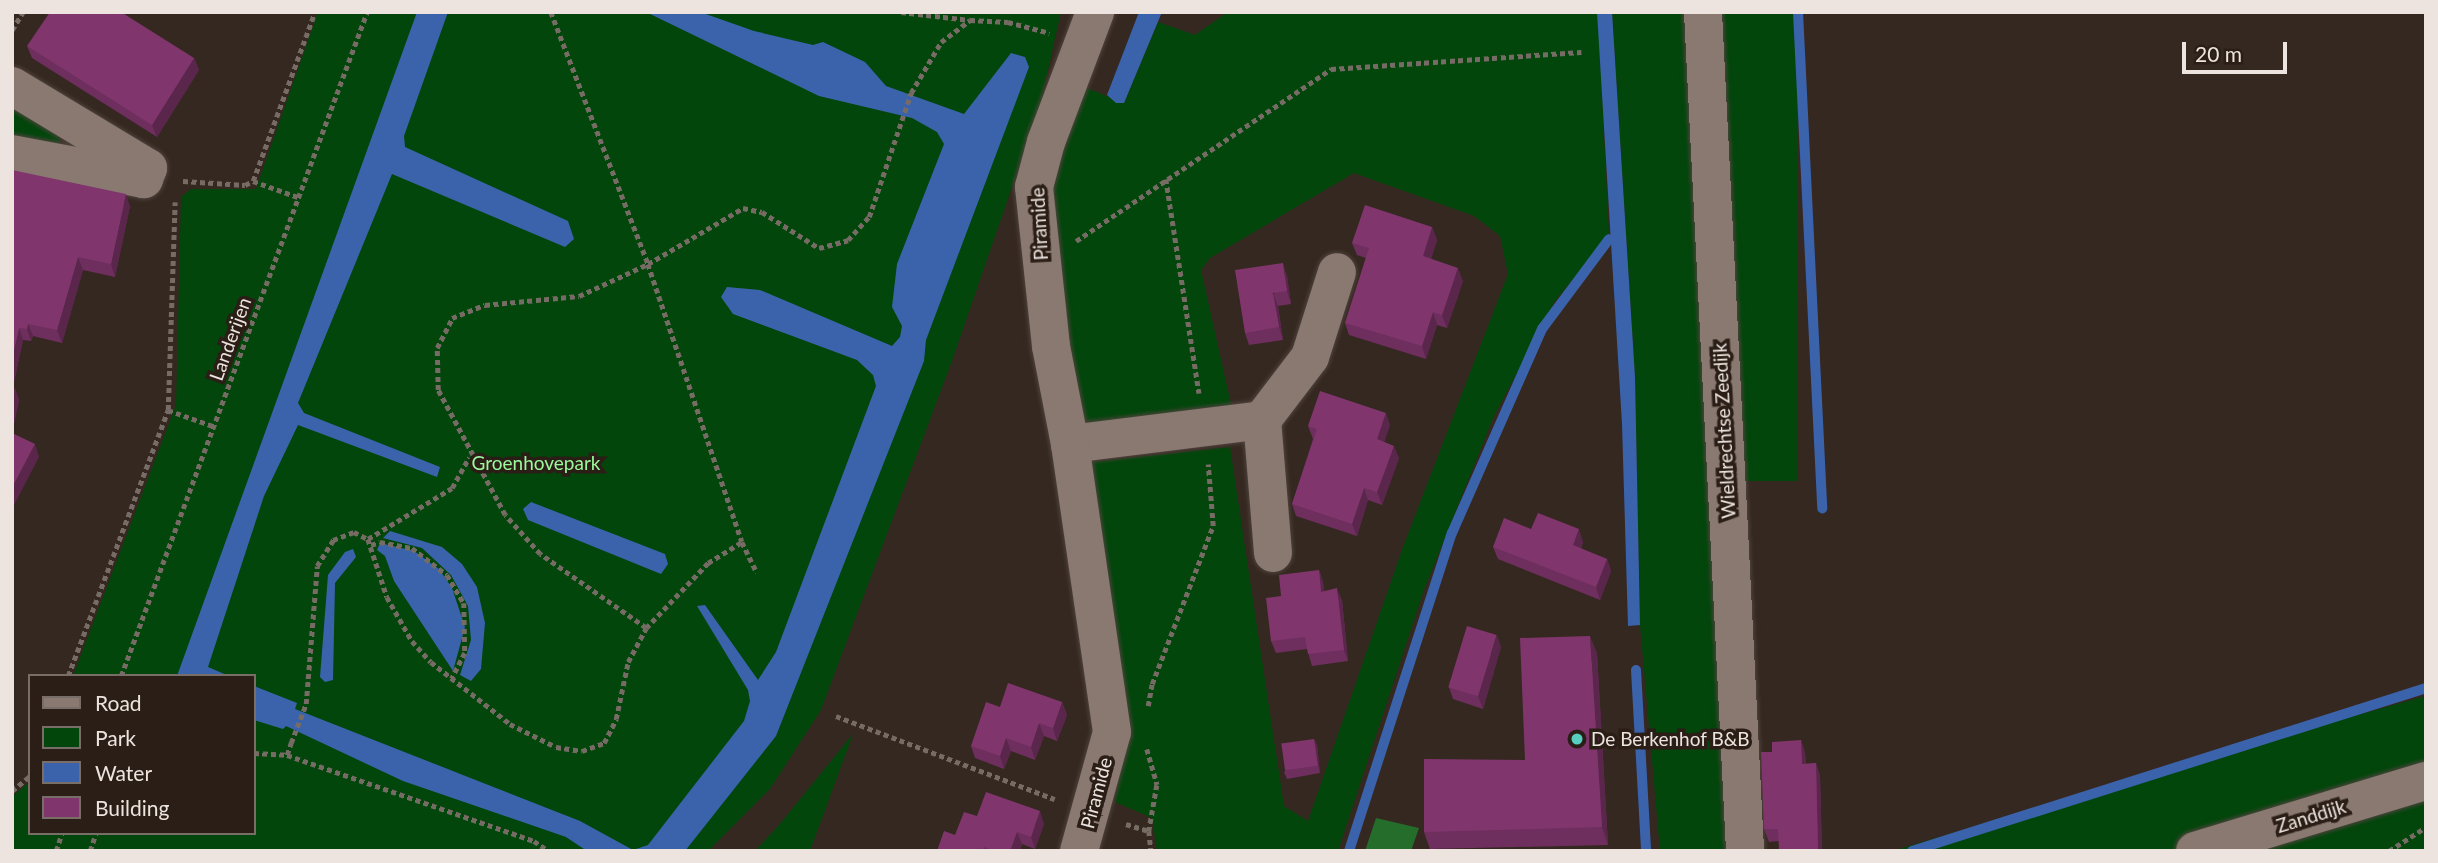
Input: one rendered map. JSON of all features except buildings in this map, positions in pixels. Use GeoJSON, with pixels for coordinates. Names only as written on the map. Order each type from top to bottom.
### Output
{"type":"FeatureCollection","features":[{"type":"Feature","properties":{"kind":"street","name":"Piramide"},"geometry":{"type":"LineString","coordinates":[[1079,851],[1093,813],[1112,732],[1070,444],[1040,265],[1034,187],[1046,142],[1095,12]]}},
{"type":"Feature","properties":{"kind":"street","name":"Wieldrechtse Zeedijk"},"geometry":{"type":"LineString","coordinates":[[1703,12],[1745,851]]}},
{"type":"Feature","properties":{"kind":"street"},"geometry":{"type":"LineString","coordinates":[[12,86],[162,174]]}},
{"type":"Feature","properties":{"kind":"street"},"geometry":{"type":"LineString","coordinates":[[61,164],[78,124]]}},
{"type":"Feature","properties":{"kind":"street"},"geometry":{"type":"LineString","coordinates":[[12,154],[144,180],[162,174]]}},
{"type":"Feature","properties":{"kind":"street"},"geometry":{"type":"LineString","coordinates":[[1273,553],[1262,420],[1310,357],[1337,272]]}},
{"type":"Feature","properties":{"kind":"street"},"geometry":{"type":"LineString","coordinates":[[1070,444],[1262,420]]}},
{"type":"Feature","properties":{"kind":"street","name":"Zanddijk"},"geometry":{"type":"LineString","coordinates":[[2195,851],[2426,781]]}},
{"type":"Feature","properties":{"kind":"path"},"geometry":{"type":"LineString","coordinates":[[12,30],[23,12]]}},
{"type":"Feature","properties":{"kind":"path"},"geometry":{"type":"LineString","coordinates":[[69,674],[168,410],[162,174],[245,185],[253,181],[315,12]]}},
{"type":"Feature","properties":{"kind":"path","name":"Landerijen"},"geometry":{"type":"LineString","coordinates":[[122,674],[367,12]]}},
{"type":"Feature","properties":{"kind":"path"},"geometry":{"type":"LineString","coordinates":[[551,12],[648,264],[742,542],[757,573]]}},
{"type":"Feature","properties":{"kind":"path"},"geometry":{"type":"LineString","coordinates":[[901,12],[1008,22],[1060,34]]}},
{"type":"Feature","properties":{"kind":"path"},"geometry":{"type":"LineString","coordinates":[[646,628],[540,554],[505,515],[470,456],[464,433],[438,390],[436,348],[452,318],[485,305],[579,296],[648,264],[743,208],[762,212],[819,248],[848,240],[869,217],[911,93],[941,42],[970,20]]}},
{"type":"Feature","properties":{"kind":"path"},"geometry":{"type":"LineString","coordinates":[[1040,265],[1331,69],[1581,52]]}},
{"type":"Feature","properties":{"kind":"path"},"geometry":{"type":"LineString","coordinates":[[1145,718],[1152,684],[1213,526],[1204,427],[1166,179]]}},
{"type":"Feature","properties":{"kind":"path"},"geometry":{"type":"LineString","coordinates":[[253,181],[298,197]]}},
{"type":"Feature","properties":{"kind":"path"},"geometry":{"type":"LineString","coordinates":[[168,410],[213,426]]}},
{"type":"Feature","properties":{"kind":"path"},"geometry":{"type":"LineString","coordinates":[[368,539],[452,488],[470,456]]}},
{"type":"Feature","properties":{"kind":"path"},"geometry":{"type":"LineString","coordinates":[[287,755],[306,704],[317,566],[333,540],[354,532],[368,539],[387,597],[412,641],[452,679],[510,724],[556,747],[582,751],[604,743],[616,719],[628,662],[646,628],[708,563],[742,542]]}},
{"type":"Feature","properties":{"kind":"path"},"geometry":{"type":"LineString","coordinates":[[371,545],[380,542],[412,548],[447,575],[464,603],[465,653],[452,679]]}},
{"type":"Feature","properties":{"kind":"path"},"geometry":{"type":"LineString","coordinates":[[836,716],[1093,813]]}},
{"type":"Feature","properties":{"kind":"path"},"geometry":{"type":"LineString","coordinates":[[1146,742],[1157,785],[1149,831],[1151,851]]}},
{"type":"Feature","properties":{"kind":"path"},"geometry":{"type":"LineString","coordinates":[[256,753],[287,755],[550,851]]}},
{"type":"Feature","properties":{"kind":"path"},"geometry":{"type":"LineString","coordinates":[[12,791],[28,778]]}},
{"type":"Feature","properties":{"kind":"path"},"geometry":{"type":"LineString","coordinates":[[2389,851],[2426,827]]}},
{"type":"Feature","properties":{"kind":"green space","name":"Groenhovepark"},"geometry":{"type":"Polygon","coordinates":[[[318,12],[1061,12],[1040,106],[952,361],[821,710],[770,789],[708,851],[12,851],[12,797],[28,783],[28,835],[256,835],[256,674],[74,674],[176,405],[181,197],[191,189],[256,189],[318,12]]]}},
{"type":"Feature","properties":{"kind":"green space"},"geometry":{"type":"Polygon","coordinates":[[[1228,12],[1598,12],[1609,236],[1555,301],[1494,416],[1424,590],[1338,851],[1157,851],[1152,818],[1115,802],[1127,725],[1091,462],[1230,447],[1284,806],[1308,821],[1403,547],[1508,274],[1500,236],[1474,216],[1354,173],[1210,258],[1201,270],[1233,413],[1090,435],[1076,405],[1049,194],[1082,86],[1124,103],[1158,22],[1195,35],[1228,12]]]}},
{"type":"Feature","properties":{"kind":"green space"},"geometry":{"type":"Polygon","coordinates":[[[1612,12],[1686,12],[1730,851],[1660,851],[1640,625],[1635,377],[1612,12]]]}},
{"type":"Feature","properties":{"kind":"green space"},"geometry":{"type":"Polygon","coordinates":[[[1715,12],[1798,12],[1798,481],[1715,481],[1715,12]]]}},
{"type":"Feature","properties":{"kind":"green space"},"geometry":{"type":"Polygon","coordinates":[[[12,96],[56,123],[60,144],[12,148],[12,96]]]}},
{"type":"Feature","properties":{"kind":"green space"},"geometry":{"type":"Polygon","coordinates":[[[2426,696],[2426,851],[1892,851],[2267,740],[2426,696]]]}},
{"type":"Feature","properties":{"kind":"green space"},"geometry":{"type":"Polygon","coordinates":[[[853,734],[810,851],[755,851],[779,825],[853,734]]]}},
{"type":"Feature","properties":{"kind":"green space"},"geometry":{"type":"Polygon","coordinates":[[[1376,818],[1419,828],[1411,851],[1365,851],[1376,818]]]}},
{"type":"Feature","properties":{"kind":"water"},"geometry":{"type":"Polygon","coordinates":[[[417,12],[448,12],[404,136],[405,147],[568,221],[574,239],[565,247],[392,174],[298,403],[304,413],[440,467],[437,477],[298,425],[264,496],[208,667],[224,674],[178,674],[417,12]]]}},
{"type":"Feature","properties":{"kind":"water"},"geometry":{"type":"Polygon","coordinates":[[[646,12],[700,12],[754,31],[813,45],[823,42],[865,62],[886,86],[964,114],[1011,53],[1025,57],[1029,67],[926,340],[924,361],[776,736],[685,851],[587,851],[566,837],[403,781],[286,726],[283,729],[256,721],[256,687],[297,703],[295,709],[580,821],[633,850],[648,845],[744,721],[750,701],[748,690],[697,606],[705,605],[758,680],[776,652],[876,386],[873,375],[857,360],[733,314],[721,297],[727,287],[760,290],[892,346],[900,337],[902,326],[892,307],[897,264],[944,144],[937,132],[912,118],[819,96],[646,12]]]}},
{"type":"Feature","properties":{"kind":"water"},"geometry":{"type":"Polygon","coordinates":[[[1139,12],[1162,12],[1124,103],[1116,103],[1107,95],[1139,12]]]}},
{"type":"Feature","properties":{"kind":"water"},"geometry":{"type":"Polygon","coordinates":[[[1597,12],[1612,12],[1635,377],[1640,625],[1628,626],[1622,424],[1597,12]]]}},
{"type":"Feature","properties":{"kind":"water"},"geometry":{"type":"Polygon","coordinates":[[[531,502],[665,554],[668,564],[661,574],[528,520],[523,509],[531,502]]]}},
{"type":"Feature","properties":{"kind":"water"},"geometry":{"type":"Polygon","coordinates":[[[390,531],[442,547],[462,564],[477,587],[485,623],[481,669],[471,681],[460,675],[471,640],[468,606],[451,575],[422,548],[383,538],[390,531]]]}},
{"type":"Feature","properties":{"kind":"water"},"geometry":{"type":"Polygon","coordinates":[[[380,543],[414,551],[439,569],[452,588],[465,627],[453,671],[394,581],[385,556],[377,550],[380,543]]]}},
{"type":"Feature","properties":{"kind":"water"},"geometry":{"type":"Polygon","coordinates":[[[353,549],[356,557],[335,583],[333,680],[325,682],[320,677],[328,575],[345,552],[353,549]]]}},
{"type":"Feature","properties":{"kind":"waterway"},"geometry":{"type":"LineString","coordinates":[[1798,12],[1822,508]]}},
{"type":"Feature","properties":{"kind":"waterway"},"geometry":{"type":"LineString","coordinates":[[1349,851],[1452,533],[1542,329],[1609,239]]}},
{"type":"Feature","properties":{"kind":"waterway"},"geometry":{"type":"LineString","coordinates":[[1636,670],[1646,851]]}},
{"type":"Feature","properties":{"kind":"waterway"},"geometry":{"type":"LineString","coordinates":[[1912,851],[2426,688]]}},
{"type":"Feature","properties":{"kind":"place","name":"De Berkenhof B&B"},"geometry":{"type":"Point","coordinates":[1577,739]}}]}
